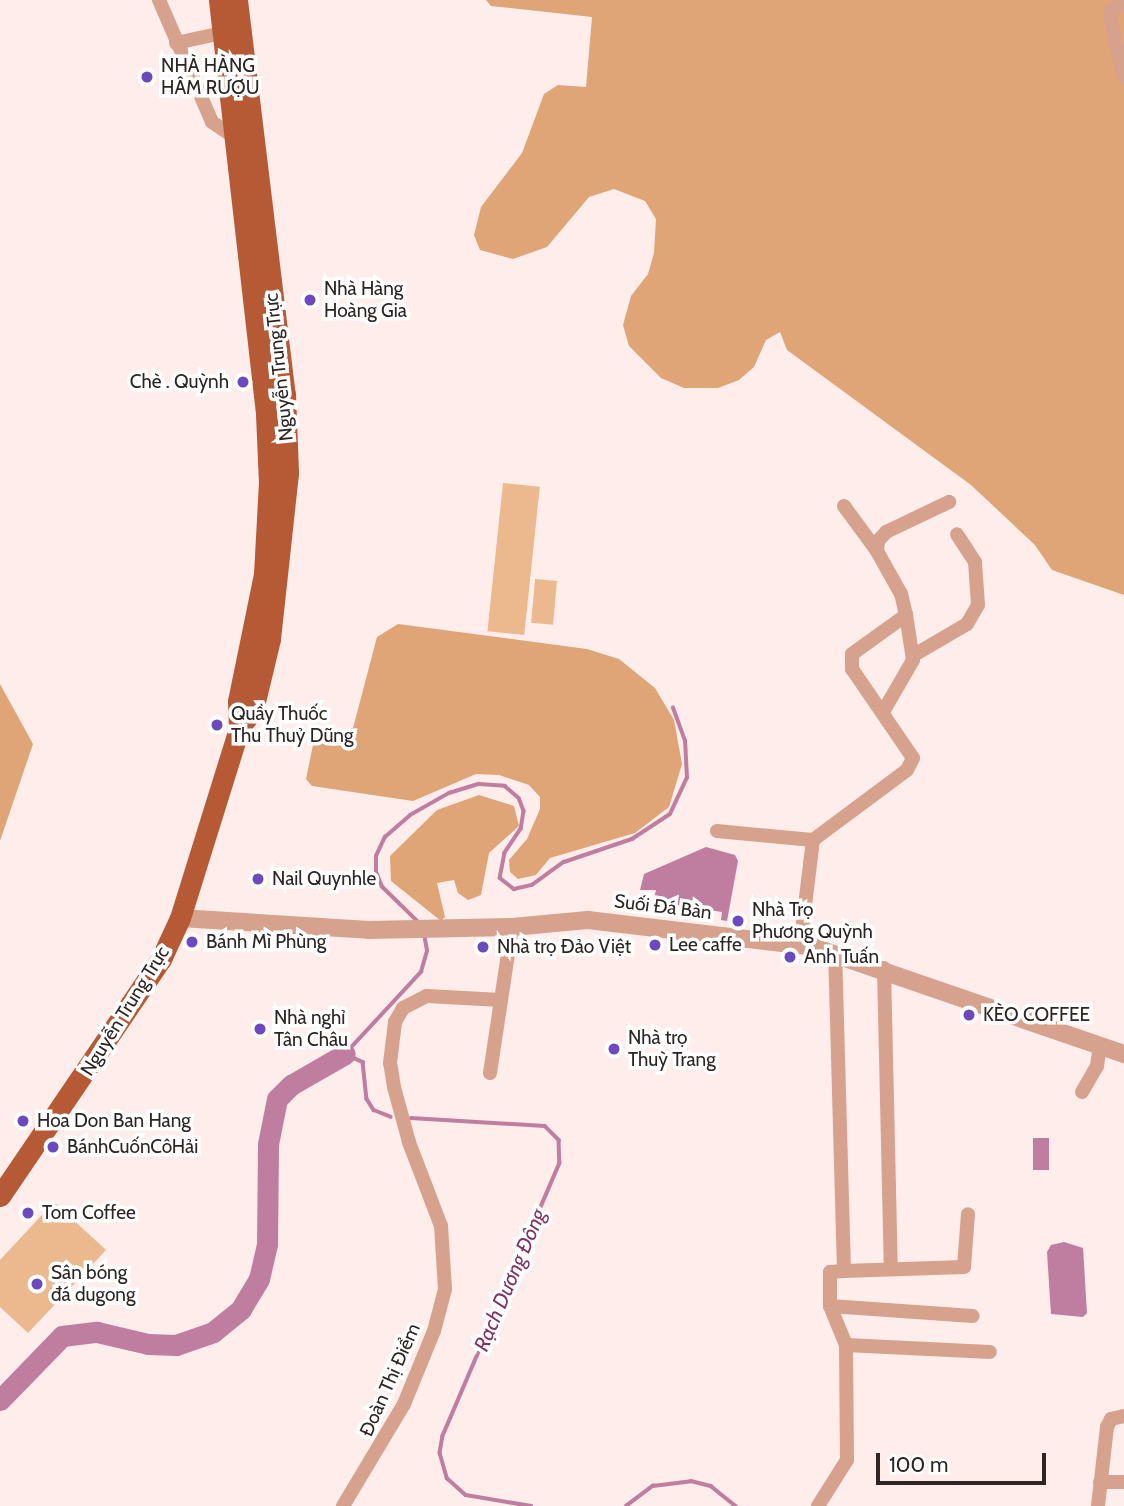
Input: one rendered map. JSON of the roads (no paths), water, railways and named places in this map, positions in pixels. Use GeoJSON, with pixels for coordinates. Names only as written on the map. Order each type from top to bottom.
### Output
{"type":"FeatureCollection","features":[{"type":"Feature","properties":{"kind":"main road","name":"Nguyễn Trung Trực"},"geometry":{"type":"LineString","coordinates":[[219,0],[231,30],[285,394],[288,473],[270,639],[253,710],[239,728]]}},
{"type":"Feature","properties":{"kind":"main road","name":"Nguyễn Trung Trực"},"geometry":{"type":"LineString","coordinates":[[0,1196],[144,987],[180,918],[239,728],[239,701],[264,574],[269,483],[266,413],[234,137],[231,30],[236,0]]}},
{"type":"Feature","properties":{"kind":"street"},"geometry":{"type":"LineString","coordinates":[[159,0],[212,122],[234,137]]}},
{"type":"Feature","properties":{"kind":"street"},"geometry":{"type":"LineString","coordinates":[[1124,5],[1112,10],[1110,17],[1124,77]]}},
{"type":"Feature","properties":{"kind":"street"},"geometry":{"type":"LineString","coordinates":[[176,43],[231,30]]}},
{"type":"Feature","properties":{"kind":"street"},"geometry":{"type":"LineString","coordinates":[[877,551],[877,541],[886,532],[949,502]]}},
{"type":"Feature","properties":{"kind":"street"},"geometry":{"type":"LineString","coordinates":[[844,506],[877,551],[901,594],[914,655]]}},
{"type":"Feature","properties":{"kind":"street"},"geometry":{"type":"LineString","coordinates":[[883,712],[914,655],[967,624],[978,606],[975,562],[957,534]]}},
{"type":"Feature","properties":{"kind":"street"},"geometry":{"type":"LineString","coordinates":[[717,831],[813,840],[911,764],[912,753],[852,669],[852,654],[906,615]]}},
{"type":"Feature","properties":{"kind":"street"},"geometry":{"type":"LineString","coordinates":[[800,946],[813,840]]}},
{"type":"Feature","properties":{"kind":"street","name":"Suối Đá Bàn"},"geometry":{"type":"LineString","coordinates":[[180,918],[369,930],[512,927],[588,920],[800,946],[884,968],[1124,1054]]}},
{"type":"Feature","properties":{"kind":"street"},"geometry":{"type":"LineString","coordinates":[[489,1073],[512,927]]}},
{"type":"Feature","properties":{"kind":"street"},"geometry":{"type":"LineString","coordinates":[[835,953],[844,1271]]}},
{"type":"Feature","properties":{"kind":"street"},"geometry":{"type":"LineString","coordinates":[[884,968],[891,1269]]}},
{"type":"Feature","properties":{"kind":"street","name":"Đoàn Thị Điểm"},"geometry":{"type":"LineString","coordinates":[[343,1506],[404,1404],[434,1331],[445,1289],[441,1226],[409,1142],[390,1063],[395,1022],[403,1008],[427,996],[501,1000]]}},
{"type":"Feature","properties":{"kind":"street"},"geometry":{"type":"LineString","coordinates":[[1082,1092],[1097,1066],[1100,1045]]}},
{"type":"Feature","properties":{"kind":"street"},"geometry":{"type":"LineString","coordinates":[[818,1506],[847,1460],[846,1345],[830,1306],[830,1272],[964,1267],[968,1214]]}},
{"type":"Feature","properties":{"kind":"street"},"geometry":{"type":"LineString","coordinates":[[830,1306],[973,1316]]}},
{"type":"Feature","properties":{"kind":"street"},"geometry":{"type":"LineString","coordinates":[[846,1345],[990,1352]]}},
{"type":"Feature","properties":{"kind":"street"},"geometry":{"type":"LineString","coordinates":[[1098,1506],[1107,1427],[1111,1419],[1124,1416]]}},
{"type":"Feature","properties":{"kind":"street"},"geometry":{"type":"LineString","coordinates":[[1100,1482],[1124,1482]]}},
{"type":"Feature","properties":{"kind":"waterway"},"geometry":{"type":"LineString","coordinates":[[420,924],[382,887],[376,872],[376,856],[385,837],[410,815],[449,793],[479,784],[505,786],[519,798],[524,811],[521,829],[505,853],[500,878],[514,889],[532,885],[564,862],[632,839],[670,814],[687,778],[685,741],[673,708]]}},
{"type":"Feature","properties":{"kind":"waterway"},"geometry":{"type":"LineString","coordinates":[[345,1054],[421,972],[427,951],[424,934]]}},
{"type":"Feature","properties":{"kind":"waterway","name":"Rạch Dương Đông"},"geometry":{"type":"LineString","coordinates":[[345,1054],[363,1062],[367,1099],[374,1110],[391,1117]]}},
{"type":"Feature","properties":{"kind":"waterway","name":"Rạch Dương Đông"},"geometry":{"type":"LineString","coordinates":[[0,1400],[62,1336],[97,1332],[148,1344],[176,1345],[213,1332],[241,1309],[259,1279],[267,1244],[268,1144],[277,1099],[291,1085],[345,1054]]}},
{"type":"Feature","properties":{"kind":"waterway","name":"Rạch Dương Đông"},"geometry":{"type":"LineString","coordinates":[[411,1118],[545,1126],[559,1140],[560,1163],[443,1436],[440,1453],[447,1478],[466,1495],[531,1506]]}},
{"type":"Feature","properties":{"kind":"waterway","name":"Rạch Dương Đông"},"geometry":{"type":"LineString","coordinates":[[626,1506],[653,1486],[691,1481],[711,1486],[736,1506]]}},
{"type":"Feature","properties":{"kind":"place","name":"NHÀ HÀNG HÂM RƯỢU"},"geometry":{"type":"Point","coordinates":[147,77]}},
{"type":"Feature","properties":{"kind":"place","name":"Nhà Hàng Hoàng Gia"},"geometry":{"type":"Point","coordinates":[310,300]}},
{"type":"Feature","properties":{"kind":"place","name":"Chè . Quỳnh"},"geometry":{"type":"Point","coordinates":[243,382]}},
{"type":"Feature","properties":{"kind":"place","name":"Quầy Thuốc Thu Thuỷ Dũng"},"geometry":{"type":"Point","coordinates":[217,725]}},
{"type":"Feature","properties":{"kind":"place","name":"Nail Quynhle"},"geometry":{"type":"Point","coordinates":[258,879]}},
{"type":"Feature","properties":{"kind":"place","name":"Nhà Trọ Phương Quỳnh"},"geometry":{"type":"Point","coordinates":[738,921]}},
{"type":"Feature","properties":{"kind":"place","name":"Bánh Mì Phùng"},"geometry":{"type":"Point","coordinates":[192,942]}},
{"type":"Feature","properties":{"kind":"place","name":"Lee caffe"},"geometry":{"type":"Point","coordinates":[655,945]}},
{"type":"Feature","properties":{"kind":"place","name":"Nhà trọ Đảo Việt"},"geometry":{"type":"Point","coordinates":[483,947]}},
{"type":"Feature","properties":{"kind":"place","name":"Anh Tuấn"},"geometry":{"type":"Point","coordinates":[790,957]}},
{"type":"Feature","properties":{"kind":"place","name":"KÈO COFFEE"},"geometry":{"type":"Point","coordinates":[969,1015]}},
{"type":"Feature","properties":{"kind":"place","name":"Nhà nghỉ Tân Châu"},"geometry":{"type":"Point","coordinates":[260,1029]}},
{"type":"Feature","properties":{"kind":"place","name":"Nhà trọ Thuỳ Trang"},"geometry":{"type":"Point","coordinates":[614,1049]}},
{"type":"Feature","properties":{"kind":"place","name":"Hoa Don Ban Hang"},"geometry":{"type":"Point","coordinates":[23,1121]}},
{"type":"Feature","properties":{"kind":"place","name":"BánhCuốnCôHải"},"geometry":{"type":"Point","coordinates":[53,1147]}},
{"type":"Feature","properties":{"kind":"place","name":"Tom Coffee"},"geometry":{"type":"Point","coordinates":[28,1213]}},
{"type":"Feature","properties":{"kind":"place","name":"Sân bóng đá dugong"},"geometry":{"type":"Point","coordinates":[37,1284]}}]}
